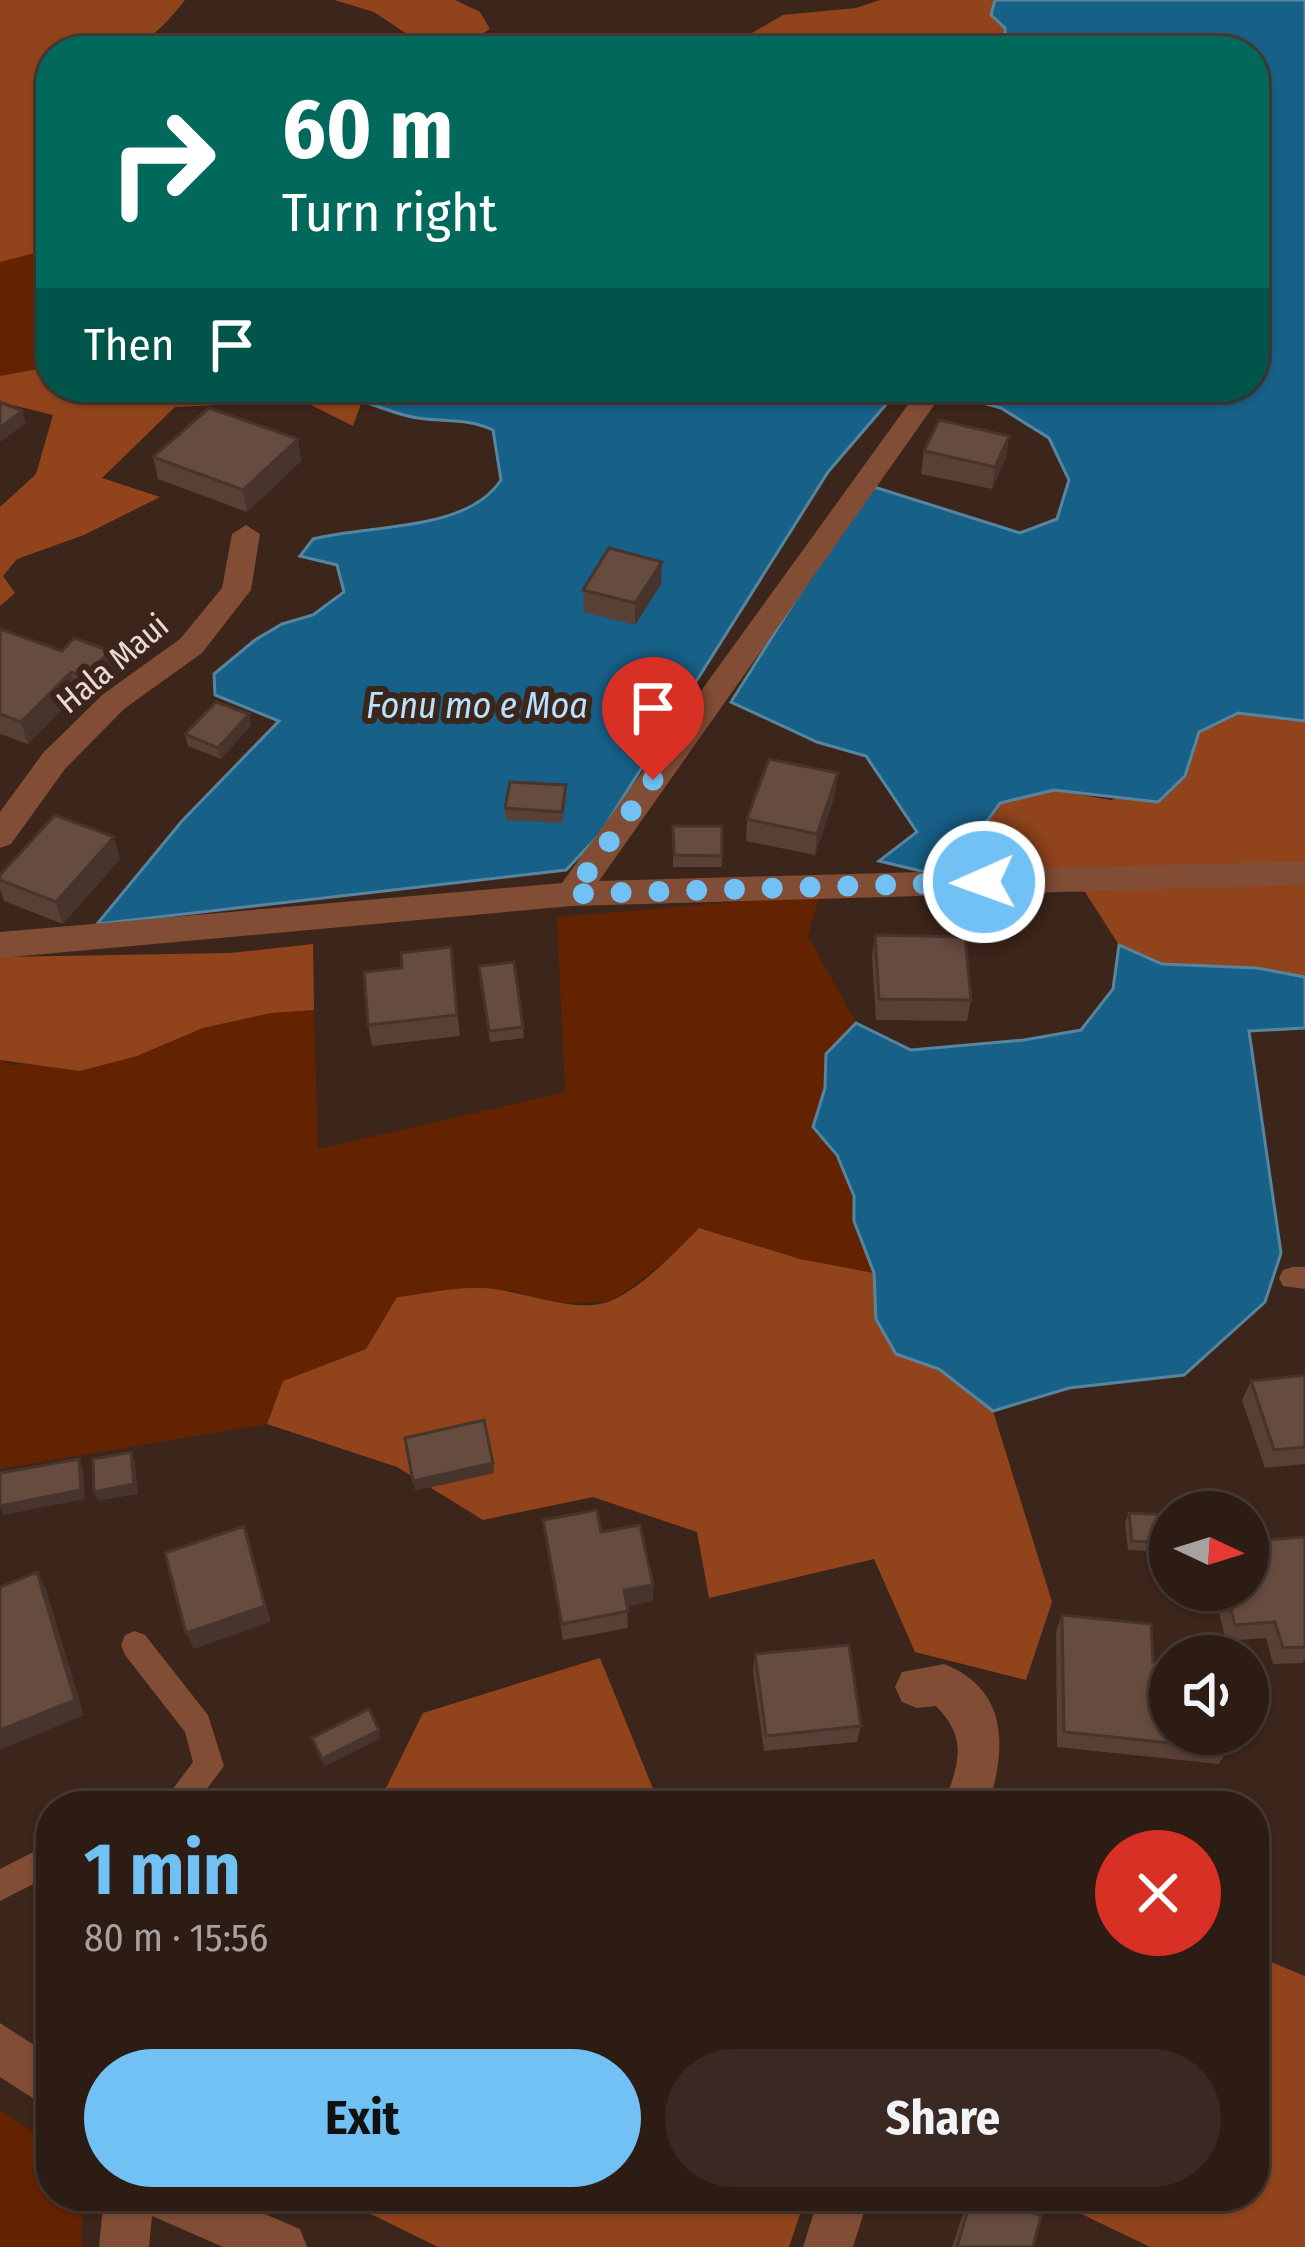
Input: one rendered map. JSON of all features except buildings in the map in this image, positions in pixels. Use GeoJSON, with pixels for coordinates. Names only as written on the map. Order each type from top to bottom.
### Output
{"type":"FeatureCollection","features":[{"type":"Feature","properties":{"kind":"street"},"geometry":{"type":"LineString","coordinates":[[572,894],[923,402]]}},
{"type":"Feature","properties":{"kind":"street","name":"Hala Maui"},"geometry":{"type":"LineString","coordinates":[[0,836],[54,761],[113,702],[191,646],[236,590],[246,533]]}},
{"type":"Feature","properties":{"kind":"street"},"geometry":{"type":"LineString","coordinates":[[0,945],[572,894],[1305,873]]}},
{"type":"Feature","properties":{"kind":"street"},"geometry":{"type":"LineString","coordinates":[[916,1687],[944,1685],[973,1710],[983,1747],[970,1791]]}},
{"type":"Feature","properties":{"kind":"street"},"geometry":{"type":"LineString","coordinates":[[0,2048],[36,2075]]}},
{"type":"Feature","properties":{"kind":"street"},"geometry":{"type":"LineString","coordinates":[[124,2247],[128,2211]]}},
{"type":"Feature","properties":{"kind":"street"},"geometry":{"type":"LineString","coordinates":[[199,2211],[282,2247]]}},
{"type":"Feature","properties":{"kind":"street"},"geometry":{"type":"LineString","coordinates":[[828,2247],[839,2211]]}},
{"type":"Feature","properties":{"kind":"lane"},"geometry":{"type":"LineString","coordinates":[[136,1645],[198,1725],[209,1766],[188,1791]]}},
{"type":"Feature","properties":{"kind":"lane"},"geometry":{"type":"LineString","coordinates":[[0,1886],[36,1866]]}},
{"type":"Feature","properties":{"kind":"shaded area"},"geometry":{"type":"Polygon","coordinates":[[[0,0],[185,0],[150,36],[36,36],[36,253],[0,262],[0,0]]]}},
{"type":"Feature","properties":{"kind":"shaded area"},"geometry":{"type":"Polygon","coordinates":[[[334,0],[455,0],[480,12],[490,29],[478,36],[410,36],[374,12],[334,0]]]}},
{"type":"Feature","properties":{"kind":"shaded area"},"geometry":{"type":"Polygon","coordinates":[[[880,0],[995,0],[991,15],[1005,27],[1005,36],[747,36],[783,15],[856,8],[880,0]]]}},
{"type":"Feature","properties":{"kind":"shaded area"},"geometry":{"type":"Polygon","coordinates":[[[36,253],[36,373],[0,376],[0,262],[36,253]]]}},
{"type":"Feature","properties":{"kind":"shaded area"},"geometry":{"type":"Polygon","coordinates":[[[36,370],[36,402],[282,402],[175,407],[102,478],[160,497],[84,535],[17,559],[3,576],[15,593],[0,606],[0,507],[36,474],[53,415],[0,402],[0,376],[36,370]]]}},
{"type":"Feature","properties":{"kind":"shaded area"},"geometry":{"type":"Polygon","coordinates":[[[305,402],[362,402],[353,426],[305,402]]]}},
{"type":"Feature","properties":{"kind":"shaded area"},"geometry":{"type":"Polygon","coordinates":[[[1238,713],[1305,721],[1305,977],[1257,968],[1162,964],[1119,945],[1085,892],[946,877],[1000,803],[1054,790],[1111,800],[1185,776],[1199,732],[1238,713]]]}},
{"type":"Feature","properties":{"kind":"shaded area"},"geometry":{"type":"Polygon","coordinates":[[[820,895],[808,936],[856,1023],[826,1054],[825,1088],[813,1127],[842,1170],[854,1222],[1265,1302],[874,1273],[800,1259],[700,1228],[665,1262],[612,1301],[550,1304],[513,1290],[397,1297],[366,1349],[283,1382],[267,1424],[0,1469],[0,1060],[10,1065],[137,1056],[203,1028],[271,1013],[314,1010],[318,1149],[565,1092],[557,917],[820,895]]]}},
{"type":"Feature","properties":{"kind":"shaded area"},"geometry":{"type":"Polygon","coordinates":[[[313,944],[314,1010],[271,1013],[203,1028],[137,1056],[80,1071],[0,1060],[0,957],[230,953],[313,944]]]}},
{"type":"Feature","properties":{"kind":"shaded area"},"geometry":{"type":"Polygon","coordinates":[[[699,1228],[800,1259],[874,1273],[876,1319],[896,1353],[939,1369],[993,1411],[1052,1602],[1026,1680],[915,1652],[874,1559],[709,1598],[697,1532],[593,1497],[483,1520],[397,1467],[267,1424],[283,1381],[366,1349],[397,1297],[479,1288],[566,1304],[600,1304],[638,1285],[699,1228]]]}},
{"type":"Feature","properties":{"kind":"shaded area"},"geometry":{"type":"Polygon","coordinates":[[[600,1658],[654,1791],[384,1791],[423,1713],[600,1658]]]}},
{"type":"Feature","properties":{"kind":"shaded area"},"geometry":{"type":"Polygon","coordinates":[[[1269,1961],[1305,1976],[1305,2247],[1150,2247],[1075,2211],[1269,2211],[1269,1961]]]}},
{"type":"Feature","properties":{"kind":"shaded area"},"geometry":{"type":"Polygon","coordinates":[[[0,2110],[36,2134],[36,2211],[82,2211],[82,2247],[0,2247],[0,2110]]]}},
{"type":"Feature","properties":{"kind":"shaded area"},"geometry":{"type":"Polygon","coordinates":[[[365,2211],[801,2211],[789,2247],[438,2247],[365,2211]]]}},
{"type":"Feature","properties":{"kind":"water","name":"Fonu mo e Moa"},"geometry":{"type":"Polygon","coordinates":[[[995,0],[1305,0],[1305,721],[1238,713],[1199,732],[1185,776],[1158,802],[1054,790],[1000,803],[946,877],[879,861],[917,832],[866,756],[817,742],[731,702],[868,485],[1020,533],[1057,519],[1069,480],[1049,438],[1001,408],[979,402],[1269,402],[1269,36],[1005,36],[1005,28],[991,15],[995,0]]]}},
{"type":"Feature","properties":{"kind":"water","name":"Fonu mo e Moa"},"geometry":{"type":"Polygon","coordinates":[[[365,402],[888,402],[828,472],[600,834],[566,870],[97,924],[182,821],[279,721],[215,695],[214,674],[255,640],[282,624],[313,615],[344,592],[337,565],[300,556],[313,539],[442,518],[486,497],[501,480],[493,430],[397,413],[365,402]]]}},
{"type":"Feature","properties":{"kind":"water"},"geometry":{"type":"Polygon","coordinates":[[[1119,945],[1162,964],[1257,968],[1305,977],[1305,1028],[1249,1031],[1281,1253],[1265,1302],[1184,1375],[1069,1388],[993,1411],[939,1369],[896,1354],[876,1319],[874,1273],[854,1221],[854,1196],[837,1155],[813,1127],[825,1088],[826,1054],[856,1023],[911,1050],[1081,1030],[1113,989],[1119,945]]]}},
{"type":"Feature","properties":{"kind":"route"},"geometry":{"type":"LineString","coordinates":[[653,780],[572,894],[984,882]]}}]}
